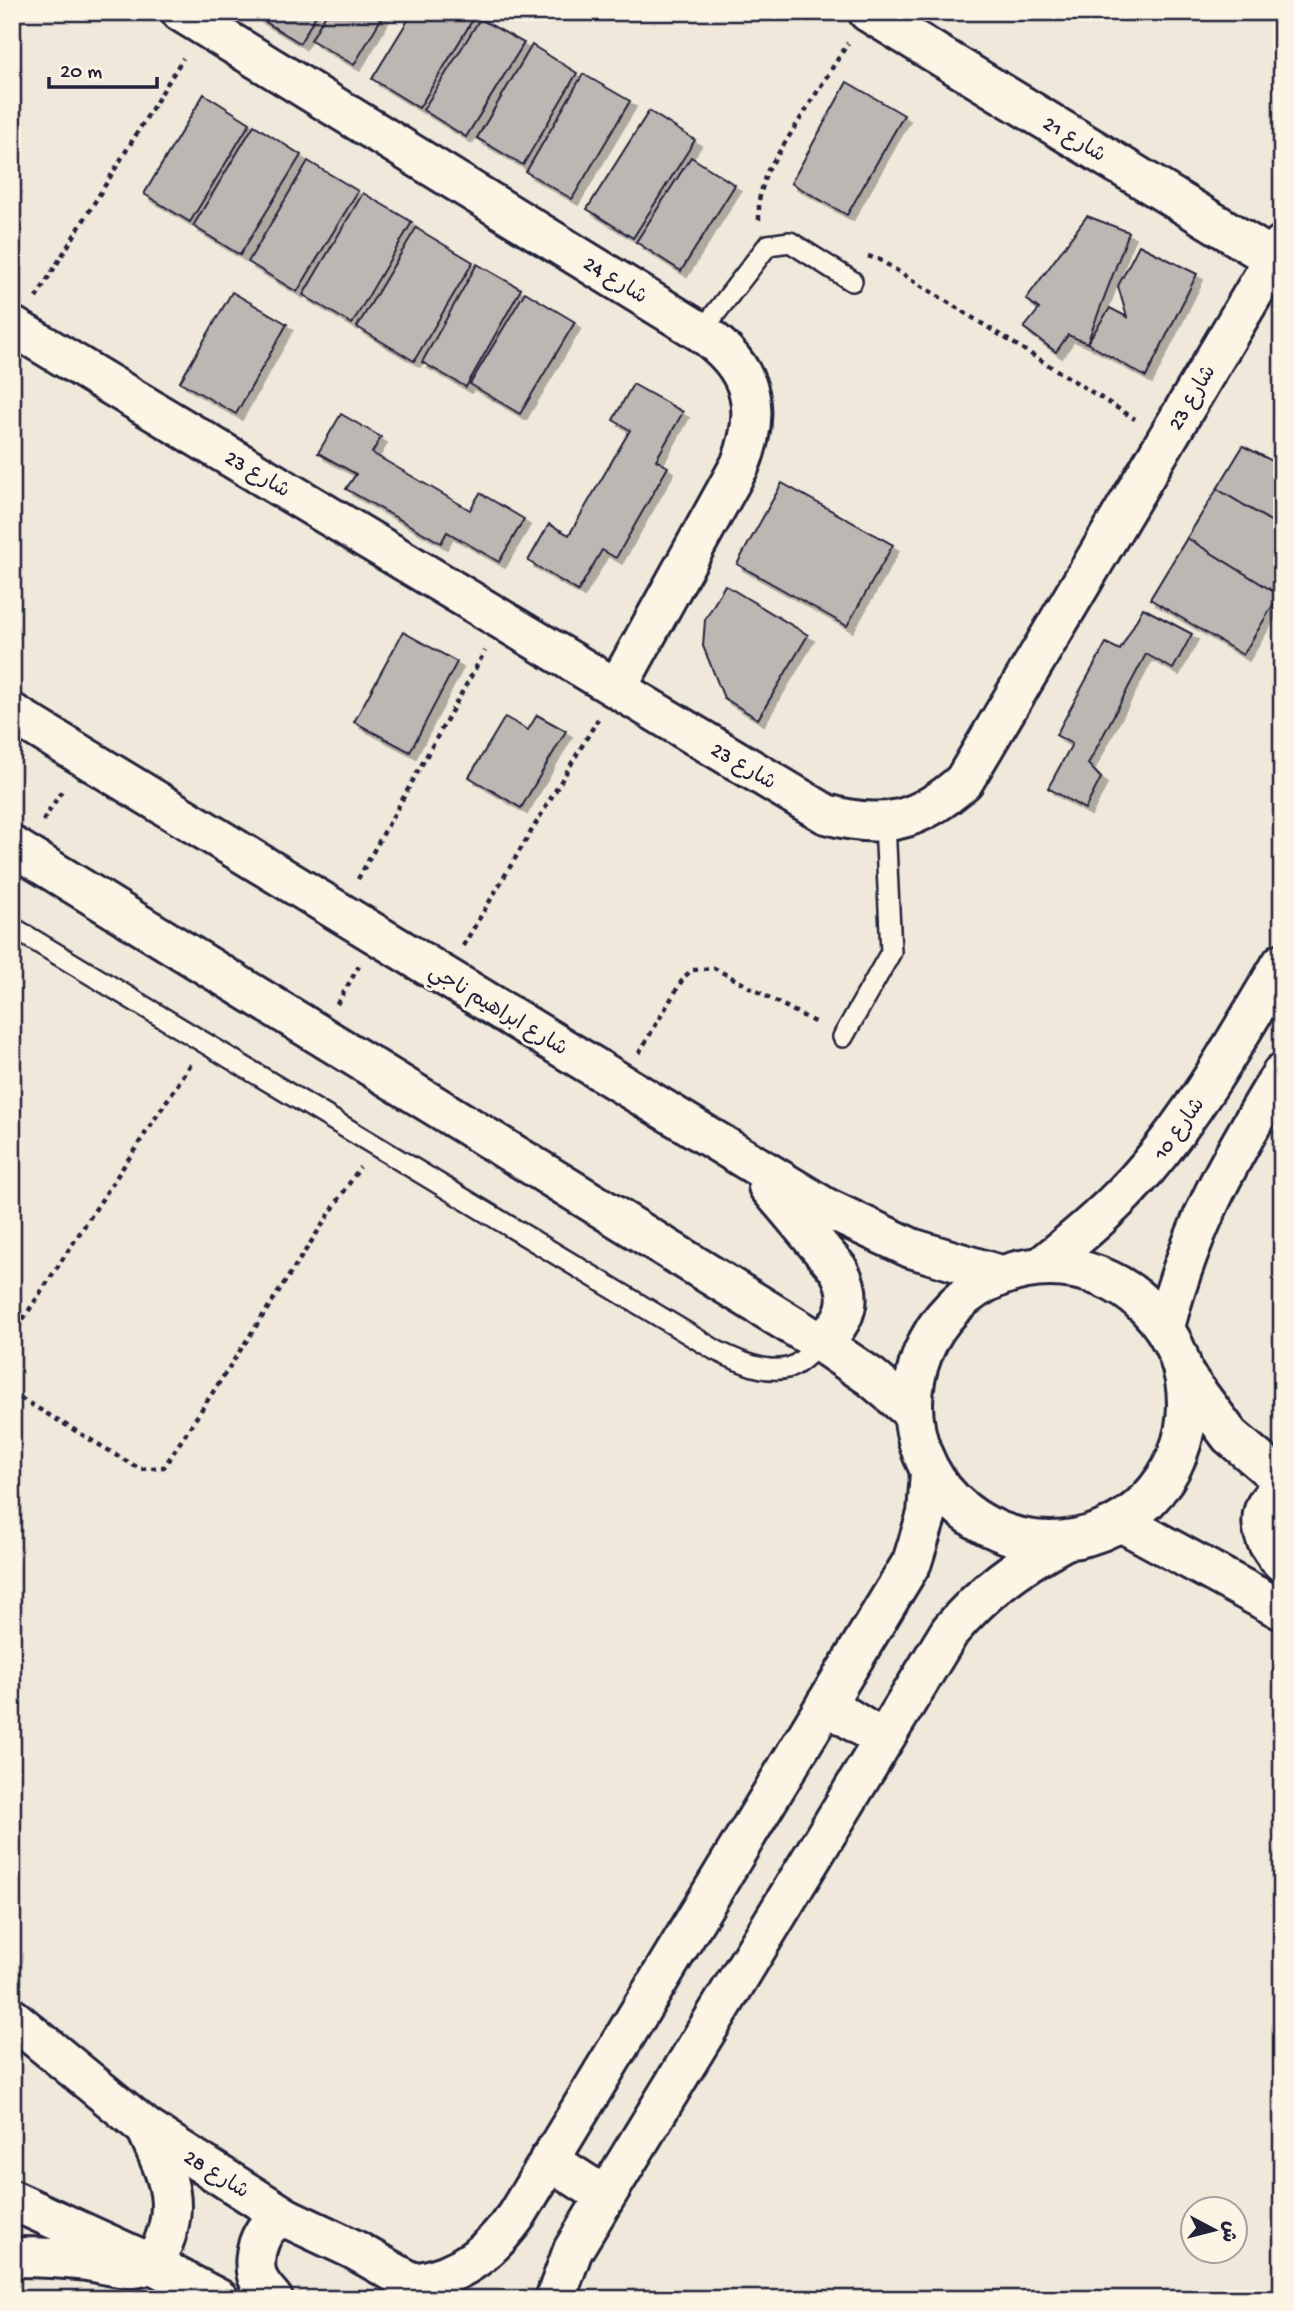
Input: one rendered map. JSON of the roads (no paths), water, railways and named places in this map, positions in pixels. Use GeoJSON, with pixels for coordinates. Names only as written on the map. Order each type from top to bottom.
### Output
{"type":"FeatureCollection","features":[{"type":"Feature","properties":{"kind":"street","name":"شارع 24"},"geometry":{"type":"LineString","coordinates":[[192,19],[701,332],[722,346],[739,367],[749,390],[753,416],[750,441],[740,466],[617,688]]}},
{"type":"Feature","properties":{"kind":"street","name":"شارع 21"},"geometry":{"type":"LineString","coordinates":[[861,24],[1279,256]]}},
{"type":"Feature","properties":{"kind":"street","name":"شارع 23"},"geometry":{"type":"LineString","coordinates":[[15,328],[826,814],[855,822],[885,822],[914,816],[941,802],[964,781],[1166,438],[1279,256]]}},
{"type":"Feature","properties":{"kind":"street","name":"شارع ابراهيم ناجي"},"geometry":{"type":"LineString","coordinates":[[12,713],[826,1208],[911,1248],[1000,1275]]}},
{"type":"Feature","properties":{"kind":"street"},"geometry":{"type":"LineString","coordinates":[[18,850],[821,1343],[871,1377],[912,1412]]}},
{"type":"Feature","properties":{"kind":"street","name":"شارع 10"},"geometry":{"type":"LineString","coordinates":[[1042,1266],[1146,1170],[1200,1099],[1282,963]]}},
{"type":"Feature","properties":{"kind":"street"},"geometry":{"type":"LineString","coordinates":[[1165,1328],[1189,1245],[1225,1166],[1282,1073]]}},
{"type":"Feature","properties":{"kind":"street"},"geometry":{"type":"LineString","coordinates":[[1200,1099],[1248,1129]]}},
{"type":"Feature","properties":{"kind":"street"},"geometry":{"type":"LineString","coordinates":[[746,1159],[838,1269],[845,1281],[847,1309],[841,1322],[821,1343]]}},
{"type":"Feature","properties":{"kind":"street"},"geometry":{"type":"LineString","coordinates":[[1186,1377],[1187,1411],[1182,1444],[1168,1475],[1147,1502],[1121,1522],[1093,1535],[1062,1542],[1030,1541],[1000,1533],[972,1518],[949,1497],[930,1472],[918,1443],[912,1412],[915,1377],[926,1344],[944,1315],[970,1291],[1000,1275],[1042,1266],[1078,1268],[1112,1280],[1141,1300],[1165,1328],[1186,1377],[1230,1436],[1282,1480]]}},
{"type":"Feature","properties":{"kind":"street"},"geometry":{"type":"LineString","coordinates":[[429,2291],[440,2279],[485,2253],[516,2216],[912,1562],[927,1514],[930,1472]]}},
{"type":"Feature","properties":{"kind":"street"},"geometry":{"type":"LineString","coordinates":[[1282,1489],[1266,1505],[1262,1520],[1263,1535],[1269,1549],[1282,1562]]}},
{"type":"Feature","properties":{"kind":"street"},"geometry":{"type":"LineString","coordinates":[[1121,1522],[1282,1610]]}},
{"type":"Feature","properties":{"kind":"street"},"geometry":{"type":"LineString","coordinates":[[555,2299],[573,2250],[950,1631],[971,1606],[1016,1568],[1062,1542]]}},
{"type":"Feature","properties":{"kind":"street"},"geometry":{"type":"LineString","coordinates":[[826,1704],[883,1740]]}},
{"type":"Feature","properties":{"kind":"street","name":"شارع 28"},"geometry":{"type":"LineString","coordinates":[[13,2017],[146,2129],[288,2218],[429,2291]]}},
{"type":"Feature","properties":{"kind":"street"},"geometry":{"type":"LineString","coordinates":[[12,2257],[87,2261],[130,2268],[150,2263],[157,2257],[169,2232],[172,2196],[168,2179],[146,2129]]}},
{"type":"Feature","properties":{"kind":"street"},"geometry":{"type":"LineString","coordinates":[[549,2160],[605,2196]]}},
{"type":"Feature","properties":{"kind":"street"},"geometry":{"type":"LineString","coordinates":[[12,2200],[150,2263],[219,2299]]}},
{"type":"Feature","properties":{"kind":"street"},"geometry":{"type":"LineString","coordinates":[[273,2299],[258,2279],[257,2250],[269,2227],[278,2218],[288,2218]]}},
{"type":"Feature","properties":{"kind":"lane"},"geometry":{"type":"LineString","coordinates":[[701,332],[768,245],[790,242],[852,281]]}},
{"type":"Feature","properties":{"kind":"lane"},"geometry":{"type":"LineString","coordinates":[[843,1037],[888,962],[891,952],[885,822]]}},
{"type":"Feature","properties":{"kind":"lane"},"geometry":{"type":"LineString","coordinates":[[12,927],[374,1146],[736,1360],[777,1369],[793,1366],[821,1343]]}}]}
